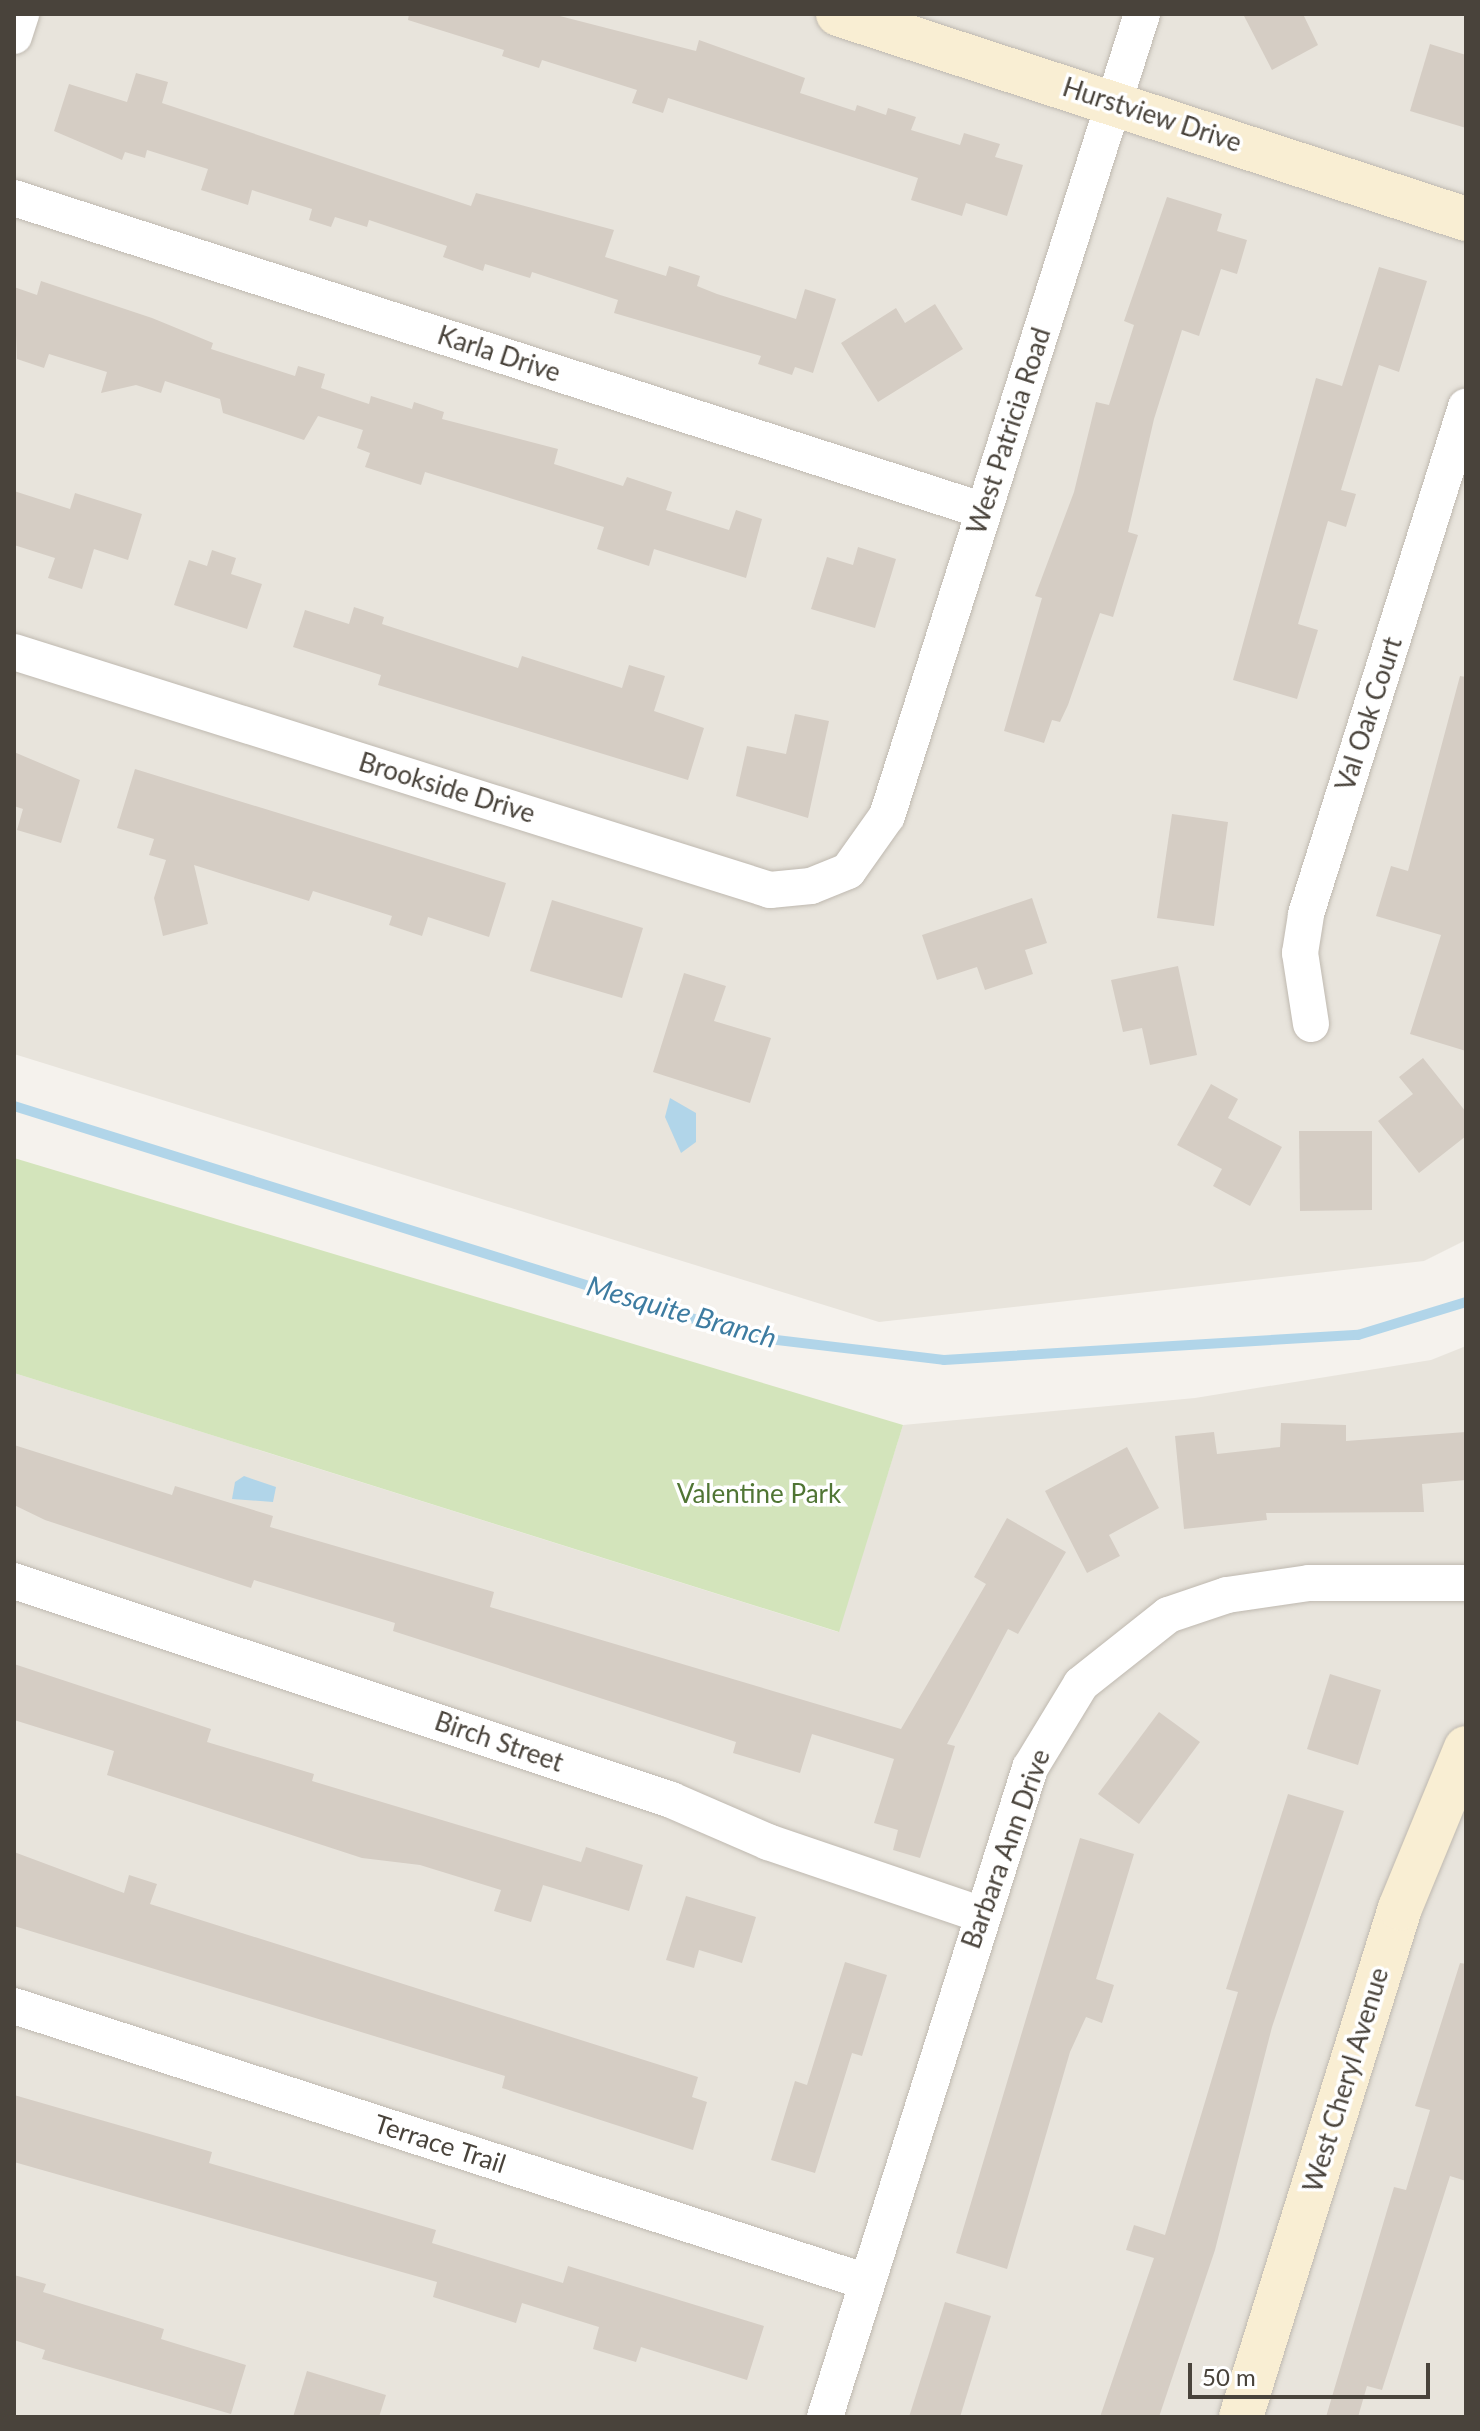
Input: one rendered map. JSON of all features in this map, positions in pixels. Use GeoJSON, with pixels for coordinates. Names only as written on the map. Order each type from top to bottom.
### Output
{"type":"FeatureCollection","features":[{"type":"Feature","properties":{"kind":"street"},"geometry":{"type":"LineString","coordinates":[[14,36],[21,14]]}},
{"type":"Feature","properties":{"kind":"street","name":"Hurstview Drive"},"geometry":{"type":"LineString","coordinates":[[838,14],[1466,219]]}},
{"type":"Feature","properties":{"kind":"street","name":"West Patricia Road"},"geometry":{"type":"LineString","coordinates":[[871,846],[887,816],[1142,14]]}},
{"type":"Feature","properties":{"kind":"street","name":"Karla Drive"},"geometry":{"type":"LineString","coordinates":[[14,198],[984,511]]}},
{"type":"Feature","properties":{"kind":"street","name":"Val Oak Court"},"geometry":{"type":"LineString","coordinates":[[1311,1024],[1300,953],[1306,914],[1466,407]]}},
{"type":"Feature","properties":{"kind":"street","name":"Brookside Drive"},"geometry":{"type":"LineString","coordinates":[[14,652],[770,890],[811,886],[848,871],[871,846]]}},
{"type":"Feature","properties":{"kind":"street","name":"Birch Street"},"geometry":{"type":"LineString","coordinates":[[14,1581],[656,1795],[768,1842],[980,1914]]}},
{"type":"Feature","properties":{"kind":"street","name":"Barbara Ann Drive"},"geometry":{"type":"LineString","coordinates":[[825,2417],[980,1914],[1030,1768],[1081,1684],[1117,1650],[1168,1615],[1227,1595],[1309,1583],[1466,1583]]}},
{"type":"Feature","properties":{"kind":"street","name":"West Cheryl Avenue"},"geometry":{"type":"LineString","coordinates":[[1241,2417],[1400,1908],[1466,1748]]}},
{"type":"Feature","properties":{"kind":"street","name":"Terrace Trail"},"geometry":{"type":"LineString","coordinates":[[14,2006],[867,2282]]}},
{"type":"Feature","properties":{"kind":"shaded area"},"geometry":{"type":"Polygon","coordinates":[[[14,14],[1466,14],[1466,1240],[1424,1261],[879,1322],[14,1054],[14,14]]]}},
{"type":"Feature","properties":{"kind":"shaded area"},"geometry":{"type":"Polygon","coordinates":[[[1466,1346],[1466,2417],[14,2417],[14,1373],[838,1632],[903,1425],[1195,1398],[1431,1360],[1466,1346]]]}},
{"type":"Feature","properties":{"kind":"green space","name":"Valentine Park"},"geometry":{"type":"Polygon","coordinates":[[[14,1158],[903,1425],[839,1632],[14,1373],[14,1158]]]}},
{"type":"Feature","properties":{"kind":"water"},"geometry":{"type":"Polygon","coordinates":[[[670,1098],[696,1113],[696,1142],[681,1153],[665,1117],[670,1098]]]}},
{"type":"Feature","properties":{"kind":"water"},"geometry":{"type":"Polygon","coordinates":[[[244,1476],[276,1487],[273,1502],[232,1499],[235,1482],[244,1476]]]}},
{"type":"Feature","properties":{"kind":"building"},"geometry":{"type":"Polygon","coordinates":[[[409,14],[552,14],[696,51],[699,40],[805,78],[800,93],[855,111],[857,105],[886,115],[888,108],[916,117],[911,130],[960,145],[964,133],[1000,144],[995,157],[1023,165],[1007,216],[966,203],[962,216],[911,200],[918,178],[668,98],[663,113],[632,103],[637,90],[542,60],[539,68],[502,56],[504,50],[408,20],[409,14]]]}},
{"type":"Feature","properties":{"kind":"building"},"geometry":{"type":"Polygon","coordinates":[[[1243,14],[1303,14],[1318,45],[1272,70],[1243,14]]]}},
{"type":"Feature","properties":{"kind":"building"},"geometry":{"type":"Polygon","coordinates":[[[1430,44],[1466,55],[1466,128],[1410,111],[1430,44]]]}},
{"type":"Feature","properties":{"kind":"building"},"geometry":{"type":"Polygon","coordinates":[[[136,73],[168,82],[162,103],[471,206],[476,193],[614,230],[605,257],[666,276],[669,266],[700,276],[697,286],[717,294],[796,319],[805,289],[836,299],[813,373],[795,367],[792,375],[758,364],[761,356],[614,313],[618,300],[532,272],[530,278],[485,264],[483,271],[443,257],[447,246],[369,220],[367,227],[335,217],[331,227],[309,220],[312,209],[252,190],[248,205],[201,190],[208,169],[147,150],[145,158],[125,152],[122,160],[54,131],[69,84],[127,102],[136,73]]]}},
{"type":"Feature","properties":{"kind":"building"},"geometry":{"type":"Polygon","coordinates":[[[1167,197],[1222,214],[1217,231],[1247,240],[1237,274],[1221,269],[1199,336],[1182,330],[1154,419],[1128,532],[1138,535],[1113,617],[1100,613],[1068,705],[1060,722],[1052,720],[1044,743],[1004,731],[1042,598],[1035,596],[1074,492],[1096,402],[1109,405],[1134,325],[1124,321],[1167,197]]]}},
{"type":"Feature","properties":{"kind":"building"},"geometry":{"type":"Polygon","coordinates":[[[1379,267],[1427,281],[1399,372],[1379,365],[1341,490],[1356,494],[1346,527],[1328,521],[1298,624],[1318,630],[1297,699],[1233,680],[1316,378],[1342,386],[1379,267]]]}},
{"type":"Feature","properties":{"kind":"building"},"geometry":{"type":"Polygon","coordinates":[[[41,281],[152,318],[213,343],[211,349],[295,376],[298,366],[325,374],[321,388],[369,404],[371,396],[412,409],[414,402],[444,412],[442,419],[558,449],[554,464],[623,486],[627,477],[672,492],[666,510],[729,530],[736,510],[762,519],[746,578],[654,549],[649,566],[597,549],[604,527],[425,472],[421,485],[365,467],[370,453],[357,448],[363,430],[318,416],[304,440],[223,413],[220,399],[165,381],[161,393],[136,385],[101,393],[107,372],[49,354],[44,368],[17,359],[14,287],[37,295],[41,281]]]}},
{"type":"Feature","properties":{"kind":"building"},"geometry":{"type":"Polygon","coordinates":[[[935,304],[963,349],[878,402],[841,343],[896,308],[905,323],[935,304]]]}},
{"type":"Feature","properties":{"kind":"building"},"geometry":{"type":"Polygon","coordinates":[[[14,491],[70,509],[75,493],[142,514],[128,560],[94,549],[82,589],[48,578],[55,558],[14,545],[14,491]]]}},
{"type":"Feature","properties":{"kind":"building"},"geometry":{"type":"Polygon","coordinates":[[[858,547],[896,559],[875,628],[811,609],[827,557],[853,565],[858,547]]]}},
{"type":"Feature","properties":{"kind":"building"},"geometry":{"type":"Polygon","coordinates":[[[212,550],[236,558],[231,574],[262,584],[247,629],[174,605],[189,560],[207,566],[212,550]]]}},
{"type":"Feature","properties":{"kind":"building"},"geometry":{"type":"Polygon","coordinates":[[[354,607],[384,617],[382,624],[518,668],[522,656],[622,688],[629,665],[665,676],[654,711],[704,728],[688,780],[378,685],[381,675],[293,647],[305,610],[349,624],[354,607]]]}},
{"type":"Feature","properties":{"kind":"building"},"geometry":{"type":"Polygon","coordinates":[[[1460,676],[1466,677],[1466,1051],[1410,1034],[1441,935],[1376,916],[1391,866],[1408,871],[1460,676]]]}},
{"type":"Feature","properties":{"kind":"building"},"geometry":{"type":"Polygon","coordinates":[[[795,714],[829,721],[808,818],[736,796],[747,746],[786,754],[795,714]]]}},
{"type":"Feature","properties":{"kind":"building"},"geometry":{"type":"Polygon","coordinates":[[[14,752],[80,780],[61,843],[17,830],[23,809],[14,806],[14,752]]]}},
{"type":"Feature","properties":{"kind":"building"},"geometry":{"type":"Polygon","coordinates":[[[135,769],[506,883],[489,937],[428,917],[422,936],[389,925],[392,916],[313,891],[309,901],[194,865],[208,924],[163,936],[154,898],[166,860],[149,855],[154,839],[117,828],[135,769]]]}},
{"type":"Feature","properties":{"kind":"building"},"geometry":{"type":"Polygon","coordinates":[[[1172,814],[1228,822],[1214,926],[1157,918],[1172,814]]]}},
{"type":"Feature","properties":{"kind":"building"},"geometry":{"type":"Polygon","coordinates":[[[1032,898],[1047,943],[1025,950],[1033,974],[985,990],[977,967],[937,980],[922,935],[1032,898]]]}},
{"type":"Feature","properties":{"kind":"building"},"geometry":{"type":"Polygon","coordinates":[[[552,900],[643,928],[622,998],[530,971],[552,900]]]}},
{"type":"Feature","properties":{"kind":"building"},"geometry":{"type":"Polygon","coordinates":[[[1178,966],[1197,1055],[1150,1065],[1142,1028],[1123,1032],[1111,980],[1178,966]]]}},
{"type":"Feature","properties":{"kind":"building"},"geometry":{"type":"Polygon","coordinates":[[[684,973],[726,986],[714,1021],[771,1038],[750,1103],[653,1072],[684,973]]]}},
{"type":"Feature","properties":{"kind":"building"},"geometry":{"type":"Polygon","coordinates":[[[1423,1058],[1466,1112],[1466,1136],[1419,1173],[1378,1121],[1413,1094],[1399,1077],[1423,1058]]]}},
{"type":"Feature","properties":{"kind":"building"},"geometry":{"type":"Polygon","coordinates":[[[1211,1084],[1238,1099],[1228,1118],[1282,1147],[1250,1206],[1213,1186],[1222,1169],[1177,1145],[1211,1084]]]}},
{"type":"Feature","properties":{"kind":"building"},"geometry":{"type":"Polygon","coordinates":[[[1299,1131],[1372,1131],[1372,1210],[1300,1211],[1299,1131]]]}},
{"type":"Feature","properties":{"kind":"building"},"geometry":{"type":"Polygon","coordinates":[[[1281,1423],[1346,1425],[1346,1441],[1466,1432],[1466,1480],[1422,1484],[1424,1512],[1266,1513],[1267,1520],[1184,1529],[1175,1436],[1214,1432],[1217,1454],[1280,1447],[1281,1423]]]}},
{"type":"Feature","properties":{"kind":"building"},"geometry":{"type":"Polygon","coordinates":[[[14,1445],[172,1495],[175,1486],[273,1516],[270,1527],[494,1592],[490,1607],[901,1729],[986,1584],[974,1577],[1007,1518],[1066,1552],[1018,1634],[1008,1629],[947,1744],[955,1746],[920,1858],[893,1850],[898,1830],[874,1823],[894,1759],[812,1734],[800,1773],[733,1753],[736,1742],[393,1631],[395,1623],[254,1580],[251,1588],[45,1520],[14,1505],[14,1445]]]}},
{"type":"Feature","properties":{"kind":"building"},"geometry":{"type":"Polygon","coordinates":[[[1127,1447],[1159,1508],[1109,1535],[1120,1556],[1087,1573],[1045,1491],[1127,1447]]]}},
{"type":"Feature","properties":{"kind":"building"},"geometry":{"type":"Polygon","coordinates":[[[14,1664],[211,1729],[207,1742],[314,1774],[312,1781],[581,1862],[586,1847],[643,1865],[629,1911],[543,1885],[531,1922],[494,1911],[501,1890],[420,1865],[362,1858],[107,1775],[114,1751],[14,1720],[14,1664]]]}},
{"type":"Feature","properties":{"kind":"building"},"geometry":{"type":"Polygon","coordinates":[[[1330,1674],[1381,1690],[1358,1765],[1307,1749],[1330,1674]]]}},
{"type":"Feature","properties":{"kind":"building"},"geometry":{"type":"Polygon","coordinates":[[[1159,1712],[1200,1742],[1139,1824],[1098,1794],[1159,1712]]]}},
{"type":"Feature","properties":{"kind":"building"},"geometry":{"type":"Polygon","coordinates":[[[1288,1794],[1344,1811],[1272,2027],[1215,2250],[1159,2417],[1100,2417],[1154,2258],[1126,2250],[1134,2225],[1165,2235],[1238,1992],[1226,1989],[1288,1794]]]}},
{"type":"Feature","properties":{"kind":"building"},"geometry":{"type":"Polygon","coordinates":[[[1080,1838],[1134,1854],[1096,1979],[1114,1985],[1102,2023],[1086,2017],[1070,2052],[1007,2269],[956,2253],[1080,1838]]]}},
{"type":"Feature","properties":{"kind":"building"},"geometry":{"type":"Polygon","coordinates":[[[14,1852],[124,1893],[129,1875],[157,1884],[150,1904],[698,2077],[692,2097],[707,2102],[693,2150],[502,2088],[505,2076],[14,1926],[14,1852]]]}},
{"type":"Feature","properties":{"kind":"building"},"geometry":{"type":"Polygon","coordinates":[[[686,1896],[756,1917],[742,1963],[699,1950],[694,1968],[666,1960],[686,1896]]]}},
{"type":"Feature","properties":{"kind":"building"},"geometry":{"type":"Polygon","coordinates":[[[845,1962],[887,1975],[862,2056],[852,2053],[815,2173],[771,2160],[795,2081],[807,2085],[845,1962]]]}},
{"type":"Feature","properties":{"kind":"building"},"geometry":{"type":"Polygon","coordinates":[[[1460,1963],[1466,1964],[1466,2181],[1450,2176],[1382,2390],[1367,2386],[1358,2417],[1326,2417],[1394,2187],[1406,2190],[1430,2110],[1415,2106],[1460,1963]]]}},
{"type":"Feature","properties":{"kind":"building"},"geometry":{"type":"Polygon","coordinates":[[[14,2095],[212,2152],[209,2163],[436,2230],[432,2243],[563,2283],[568,2266],[764,2326],[747,2380],[641,2347],[636,2362],[593,2349],[599,2327],[522,2303],[516,2323],[433,2297],[437,2282],[14,2162],[14,2095]]]}},
{"type":"Feature","properties":{"kind":"building"},"geometry":{"type":"Polygon","coordinates":[[[14,2275],[46,2284],[43,2292],[164,2329],[161,2339],[246,2365],[231,2414],[42,2359],[45,2350],[14,2340],[14,2275]]]}},
{"type":"Feature","properties":{"kind":"building"},"geometry":{"type":"Polygon","coordinates":[[[945,2302],[991,2316],[960,2417],[909,2417],[945,2302]]]}},
{"type":"Feature","properties":{"kind":"building"},"geometry":{"type":"Polygon","coordinates":[[[307,2371],[386,2395],[379,2417],[293,2417],[307,2371]]]}},
{"type":"Feature","properties":{"kind":"waterway","name":"Mesquite Branch"},"geometry":{"type":"LineString","coordinates":[[14,1106],[752,1337],[944,1360],[1358,1335],[1466,1302]]}}]}
